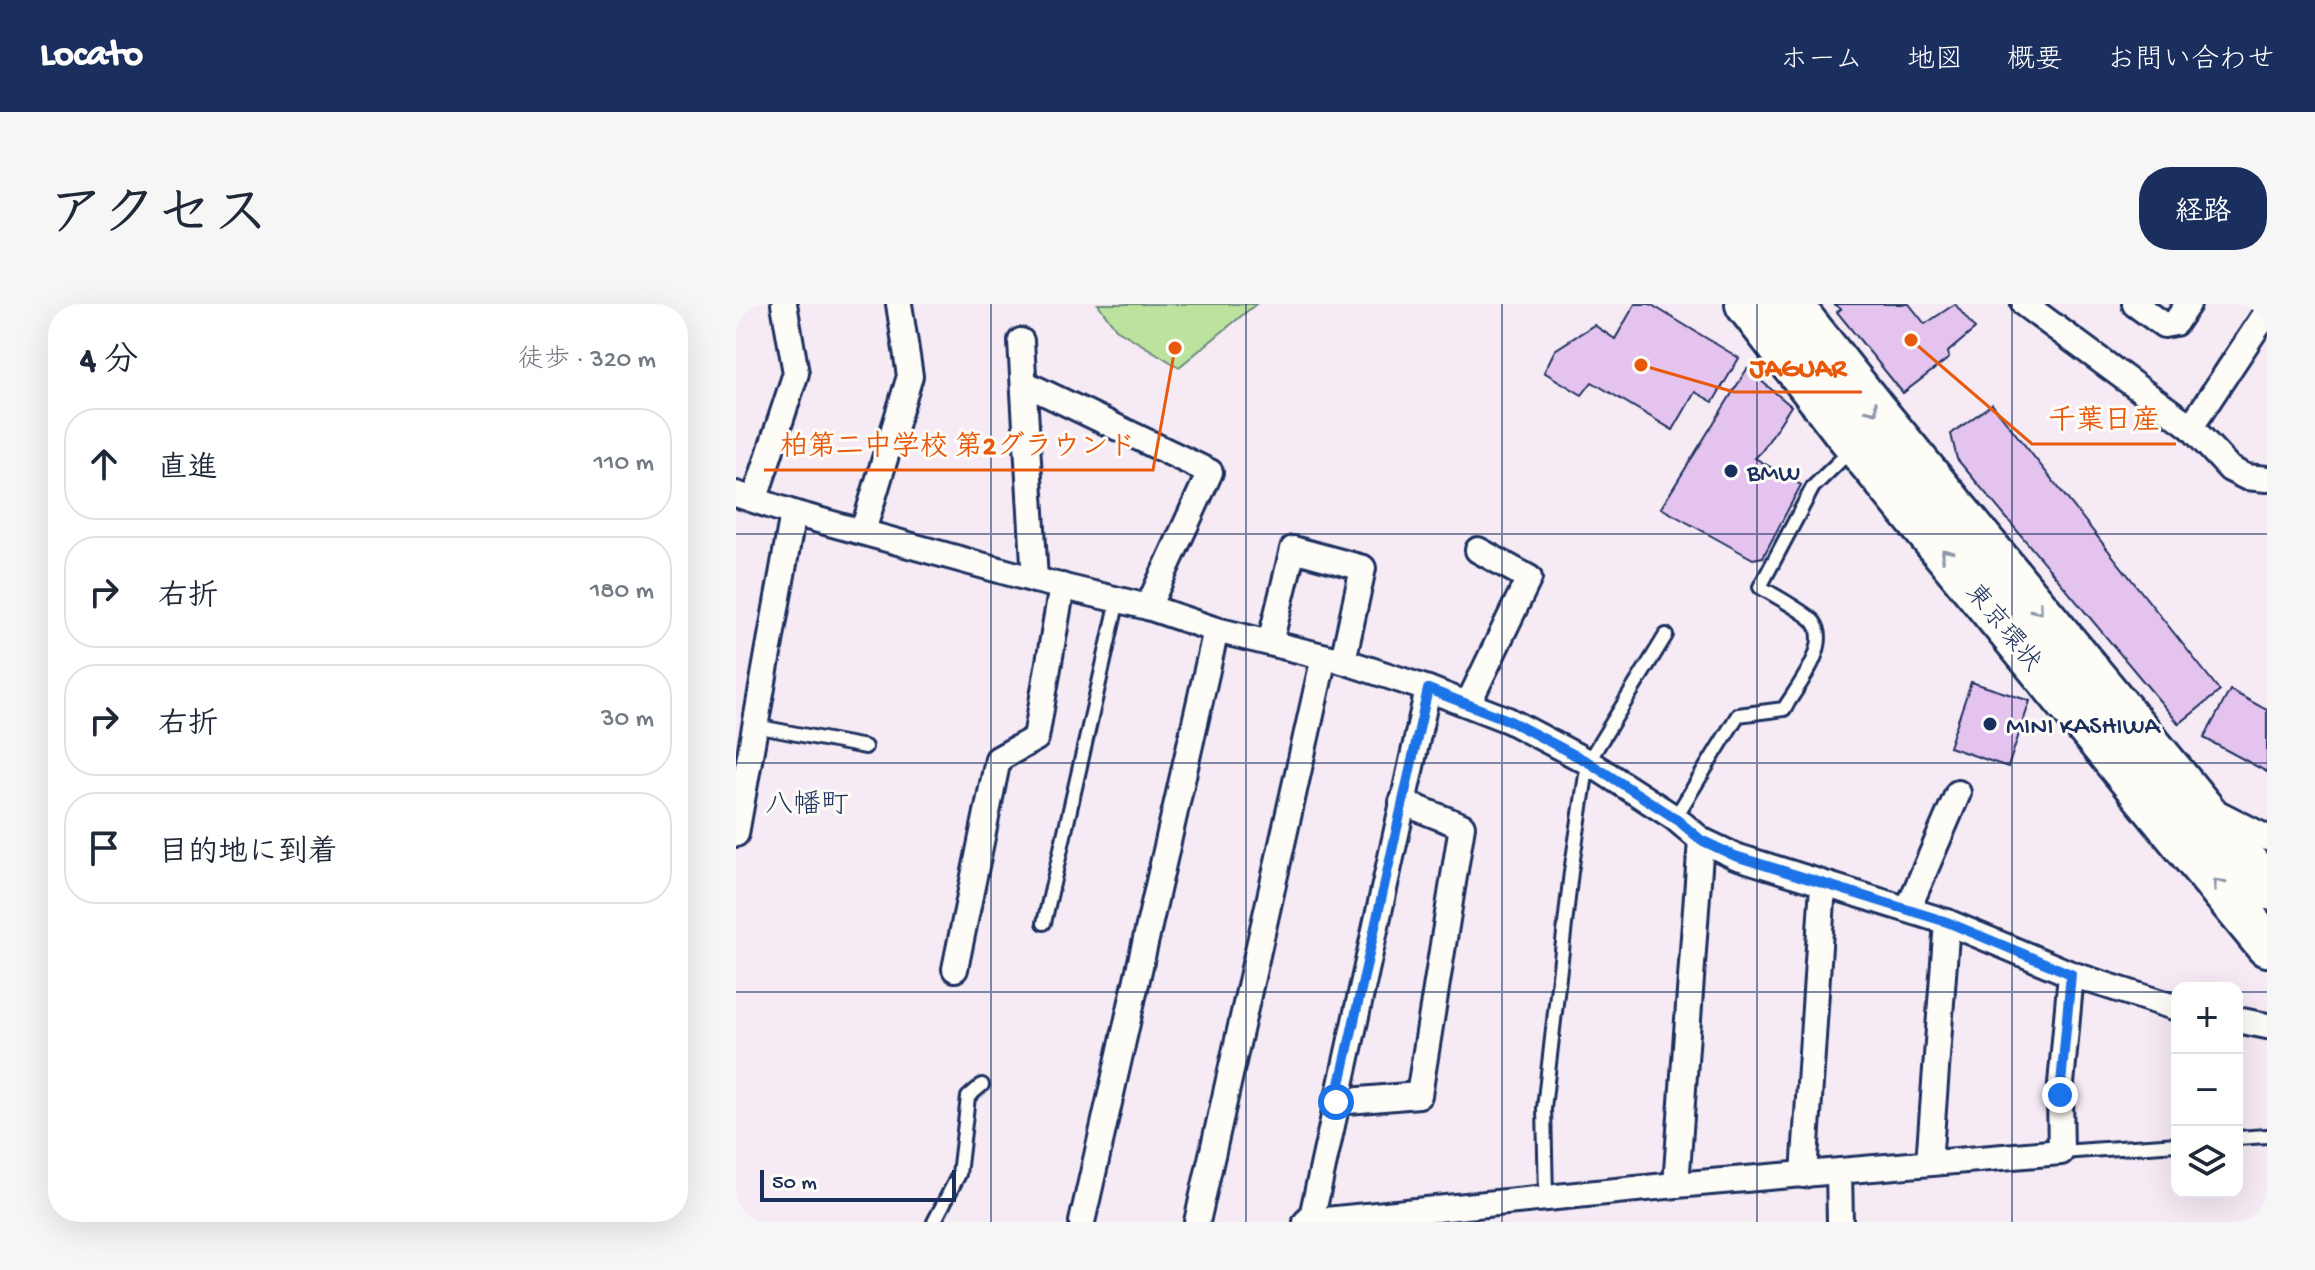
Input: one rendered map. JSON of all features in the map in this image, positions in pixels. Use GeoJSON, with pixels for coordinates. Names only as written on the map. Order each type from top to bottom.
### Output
{"type":"FeatureCollection","features":[{"type":"Feature","properties":{"kind":"highway","name":"東京環状"},"geometry":{"type":"LineString","coordinates":[[1747,304],[1856,445],[2267,945]]}},
{"type":"Feature","properties":{"kind":"highway","name":"東京環状"},"geometry":{"type":"LineString","coordinates":[[1790,304],[2267,888]]}},
{"type":"Feature","properties":{"kind":"street"},"geometry":{"type":"LineString","coordinates":[[784,304],[796,373],[745,496],[793,513],[1035,580],[1148,607],[1216,630],[1334,659],[1428,689],[1508,720],[1588,762],[1675,818],[1701,840],[1735,856],[1947,922],[2071,974],[2171,1006]]}},
{"type":"Feature","properties":{"kind":"street"},"geometry":{"type":"LineString","coordinates":[[863,531],[910,376],[899,304]]}},
{"type":"Feature","properties":{"kind":"street"},"geometry":{"type":"LineString","coordinates":[[2024,304],[2191,427],[2230,469],[2246,477],[2267,479]]}},
{"type":"Feature","properties":{"kind":"street"},"geometry":{"type":"LineString","coordinates":[[2135,304],[2164,325],[2175,323],[2188,304]]}},
{"type":"Feature","properties":{"kind":"street"},"geometry":{"type":"LineString","coordinates":[[2191,427],[2267,312]]}},
{"type":"Feature","properties":{"kind":"street"},"geometry":{"type":"LineString","coordinates":[[1021,341],[1035,580]]}},
{"type":"Feature","properties":{"kind":"street"},"geometry":{"type":"LineString","coordinates":[[1024,383],[1210,472],[1148,607]]}},
{"type":"Feature","properties":{"kind":"street"},"geometry":{"type":"LineString","coordinates":[[736,834],[793,513]]}},
{"type":"Feature","properties":{"kind":"street"},"geometry":{"type":"LineString","coordinates":[[1197,1222],[1334,659],[1363,568],[1293,549],[1270,643]]}},
{"type":"Feature","properties":{"kind":"street"},"geometry":{"type":"LineString","coordinates":[[1468,704],[1529,578],[1478,550]]}},
{"type":"Feature","properties":{"kind":"street"},"geometry":{"type":"LineString","coordinates":[[955,969],[998,759],[1036,738],[1062,586]]}},
{"type":"Feature","properties":{"kind":"street"},"geometry":{"type":"LineString","coordinates":[[1082,1222],[1216,630]]}},
{"type":"Feature","properties":{"kind":"street"},"geometry":{"type":"LineString","coordinates":[[1428,689],[1308,1222],[1546,1197],[2061,1152],[2060,1095],[2071,974]]}},
{"type":"Feature","properties":{"kind":"street"},"geometry":{"type":"LineString","coordinates":[[1908,909],[1958,793]]}},
{"type":"Feature","properties":{"kind":"street"},"geometry":{"type":"LineString","coordinates":[[1336,1102],[1419,1095],[1462,826],[1402,802]]}},
{"type":"Feature","properties":{"kind":"street"},"geometry":{"type":"LineString","coordinates":[[2198,803],[2267,838]]}},
{"type":"Feature","properties":{"kind":"street"},"geometry":{"type":"LineString","coordinates":[[1676,1185],[1701,840]]}},
{"type":"Feature","properties":{"kind":"street"},"geometry":{"type":"LineString","coordinates":[[1804,1175],[1823,885]]}},
{"type":"Feature","properties":{"kind":"street"},"geometry":{"type":"LineString","coordinates":[[1929,1163],[1947,922]]}},
{"type":"Feature","properties":{"kind":"street"},"geometry":{"type":"LineString","coordinates":[[2243,1021],[2267,1026]]}},
{"type":"Feature","properties":{"kind":"street"},"geometry":{"type":"LineString","coordinates":[[1839,1172],[1840,1222]]}},
{"type":"Feature","properties":{"kind":"lane"},"geometry":{"type":"LineString","coordinates":[[1675,818],[1738,715],[1784,709],[1817,653],[1820,638],[1814,622],[1760,587],[1813,487],[1856,445]]}},
{"type":"Feature","properties":{"kind":"lane"},"geometry":{"type":"LineString","coordinates":[[1044,923],[1118,600]]}},
{"type":"Feature","properties":{"kind":"lane"},"geometry":{"type":"LineString","coordinates":[[1546,1197],[1544,1108],[1571,872],[1588,762],[1666,635]]}},
{"type":"Feature","properties":{"kind":"lane"},"geometry":{"type":"LineString","coordinates":[[755,726],[865,747]]}},
{"type":"Feature","properties":{"kind":"lane"},"geometry":{"type":"LineString","coordinates":[[934,1222],[959,1174],[968,1097],[982,1085]]}},
{"type":"Feature","properties":{"kind":"lane"},"geometry":{"type":"LineString","coordinates":[[2243,1138],[2267,1136]]}},
{"type":"Feature","properties":{"kind":"lane"},"geometry":{"type":"LineString","coordinates":[[2061,1152],[2171,1144]]}},
{"type":"Feature","properties":{"kind":"green space"},"geometry":{"type":"Polygon","coordinates":[[[1098,304],[1256,304],[1179,367],[1116,329],[1098,304]]]}},
{"type":"Feature","properties":{"kind":"building"},"geometry":{"type":"Polygon","coordinates":[[[1635,304],[1650,304],[1739,358],[1713,402],[1695,392],[1673,430],[1592,382],[1582,395],[1544,372],[1555,350],[1594,325],[1615,339],[1635,304]]]}},
{"type":"Feature","properties":{"kind":"building"},"geometry":{"type":"Polygon","coordinates":[[[1833,304],[1909,304],[1925,324],[1955,304],[1975,329],[1948,352],[1949,358],[1903,393],[1837,312],[1841,309],[1833,304]]]}},
{"type":"Feature","properties":{"kind":"building","name":"BMW"},"geometry":{"type":"Polygon","coordinates":[[[1747,369],[1791,406],[1755,458],[1801,485],[1763,557],[1753,559],[1661,508],[1747,369]]]}},
{"type":"Feature","properties":{"kind":"building"},"geometry":{"type":"Polygon","coordinates":[[[1992,404],[2220,691],[2179,724],[1957,459],[1951,434],[1992,404]]]}},
{"type":"Feature","properties":{"kind":"building","name":"MINI KASHIWA"},"geometry":{"type":"Polygon","coordinates":[[[1971,682],[2030,701],[2008,767],[1949,747],[1971,682]]]}},
{"type":"Feature","properties":{"kind":"building"},"geometry":{"type":"Polygon","coordinates":[[[2230,690],[2267,710],[2267,772],[2204,738],[2230,690]]]}},
{"type":"Feature","properties":{"kind":"place","name":"千葉日産"},"geometry":{"type":"Point","coordinates":[1911,340]}},
{"type":"Feature","properties":{"kind":"place","name":"柏第二中学校 第2グラウンド"},"geometry":{"type":"Point","coordinates":[1175,348]}},
{"type":"Feature","properties":{"kind":"place","name":"JAGUAR"},"geometry":{"type":"Point","coordinates":[1641,365]}},
{"type":"Feature","properties":{"kind":"place","name":"BMW"},"geometry":{"type":"Point","coordinates":[1731,471]}},
{"type":"Feature","properties":{"kind":"place","name":"MINI KASHIWA"},"geometry":{"type":"Point","coordinates":[1990,724]}},
{"type":"Feature","properties":{"kind":"district","name":"八幡町"},"geometry":{"type":"Point","coordinates":[807,802]}},
{"type":"Feature","properties":{"kind":"route"},"geometry":{"type":"LineString","coordinates":[[1336,1102],[1428,689],[1508,720],[1588,762],[1675,818],[1701,840],[1735,856],[1947,922],[2071,974],[2060,1095]]}}]}
